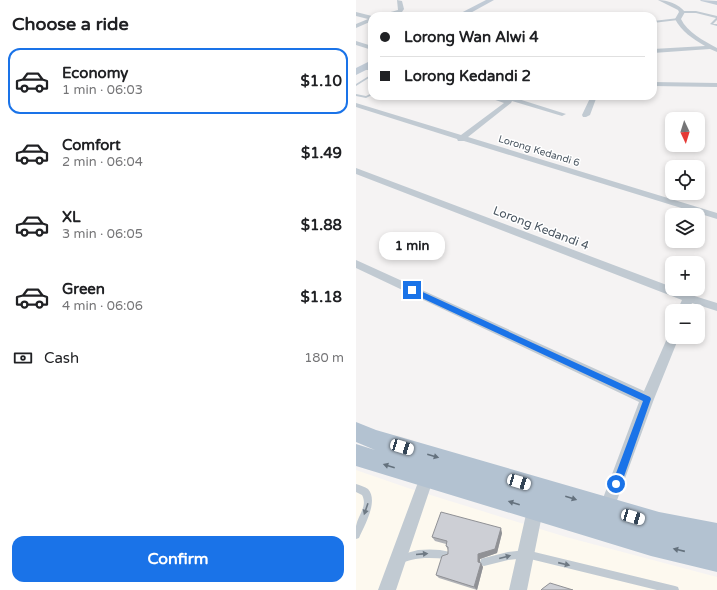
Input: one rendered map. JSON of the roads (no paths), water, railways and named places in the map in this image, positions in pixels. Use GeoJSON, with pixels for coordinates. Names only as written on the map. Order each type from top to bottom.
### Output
{"type":"FeatureCollection","features":[{"type":"Feature","properties":{"kind":"main road"},"geometry":{"type":"LineString","coordinates":[[356,432],[376,440],[659,524],[717,535]]}},
{"type":"Feature","properties":{"kind":"main road"},"geometry":{"type":"LineString","coordinates":[[356,454],[535,510],[651,544],[717,559]]}},
{"type":"Feature","properties":{"kind":"street"},"geometry":{"type":"LineString","coordinates":[[467,12],[491,0]]}},
{"type":"Feature","properties":{"kind":"street"},"geometry":{"type":"LineString","coordinates":[[660,0],[682,12],[678,19],[681,25],[714,48]]}},
{"type":"Feature","properties":{"kind":"street"},"geometry":{"type":"LineString","coordinates":[[703,0],[717,3]]}},
{"type":"Feature","properties":{"kind":"street"},"geometry":{"type":"LineString","coordinates":[[396,12],[400,11],[401,9],[399,1]]}},
{"type":"Feature","properties":{"kind":"street"},"geometry":{"type":"LineString","coordinates":[[356,14],[368,17]]}},
{"type":"Feature","properties":{"kind":"street"},"geometry":{"type":"LineString","coordinates":[[356,26],[368,20]]}},
{"type":"Feature","properties":{"kind":"street"},"geometry":{"type":"LineString","coordinates":[[356,43],[368,47]]}},
{"type":"Feature","properties":{"kind":"street"},"geometry":{"type":"LineString","coordinates":[[657,51],[714,48]]}},
{"type":"Feature","properties":{"kind":"street"},"geometry":{"type":"LineString","coordinates":[[657,84],[717,85]]}},
{"type":"Feature","properties":{"kind":"street"},"geometry":{"type":"LineString","coordinates":[[461,139],[512,100]]}},
{"type":"Feature","properties":{"kind":"street"},"geometry":{"type":"LineString","coordinates":[[516,100],[562,114]]}},
{"type":"Feature","properties":{"kind":"street"},"geometry":{"type":"LineString","coordinates":[[586,115],[592,100]]}},
{"type":"Feature","properties":{"kind":"street","name":"Lorong Kedandi 6"},"geometry":{"type":"LineString","coordinates":[[356,105],[461,139],[717,216]]}},
{"type":"Feature","properties":{"kind":"street","name":"Lorong Kedandi 4"},"geometry":{"type":"LineString","coordinates":[[356,172],[717,308]]}},
{"type":"Feature","properties":{"kind":"street"},"geometry":{"type":"LineString","coordinates":[[356,264],[647,399]]}},
{"type":"Feature","properties":{"kind":"street"},"geometry":{"type":"LineString","coordinates":[[686,304],[688,298]]}},
{"type":"Feature","properties":{"kind":"street"},"geometry":{"type":"LineString","coordinates":[[607,509],[647,399],[670,344]]}},
{"type":"Feature","properties":{"kind":"street"},"geometry":{"type":"LineString","coordinates":[[387,590],[427,477]]}},
{"type":"Feature","properties":{"kind":"street"},"geometry":{"type":"LineString","coordinates":[[518,590],[535,510]]}},
{"type":"Feature","properties":{"kind":"lane"},"geometry":{"type":"LineString","coordinates":[[682,12],[696,12],[717,17]]}},
{"type":"Feature","properties":{"kind":"lane"},"geometry":{"type":"LineString","coordinates":[[717,17],[710,24],[717,25]]}},
{"type":"Feature","properties":{"kind":"lane"},"geometry":{"type":"LineString","coordinates":[[657,22],[678,19]]}},
{"type":"Feature","properties":{"kind":"lane"},"geometry":{"type":"LineString","coordinates":[[356,85],[368,78]]}},
{"type":"Feature","properties":{"kind":"lane"},"geometry":{"type":"LineString","coordinates":[[356,95],[368,96]]}},
{"type":"Feature","properties":{"kind":"lane"},"geometry":{"type":"LineString","coordinates":[[356,488],[364,491],[368,496],[368,504],[356,535]]}},
{"type":"Feature","properties":{"kind":"lane"},"geometry":{"type":"LineString","coordinates":[[397,560],[418,554],[434,553],[447,555]]}},
{"type":"Feature","properties":{"kind":"lane"},"geometry":{"type":"LineString","coordinates":[[484,562],[508,556],[526,554],[675,590]]}}]}
